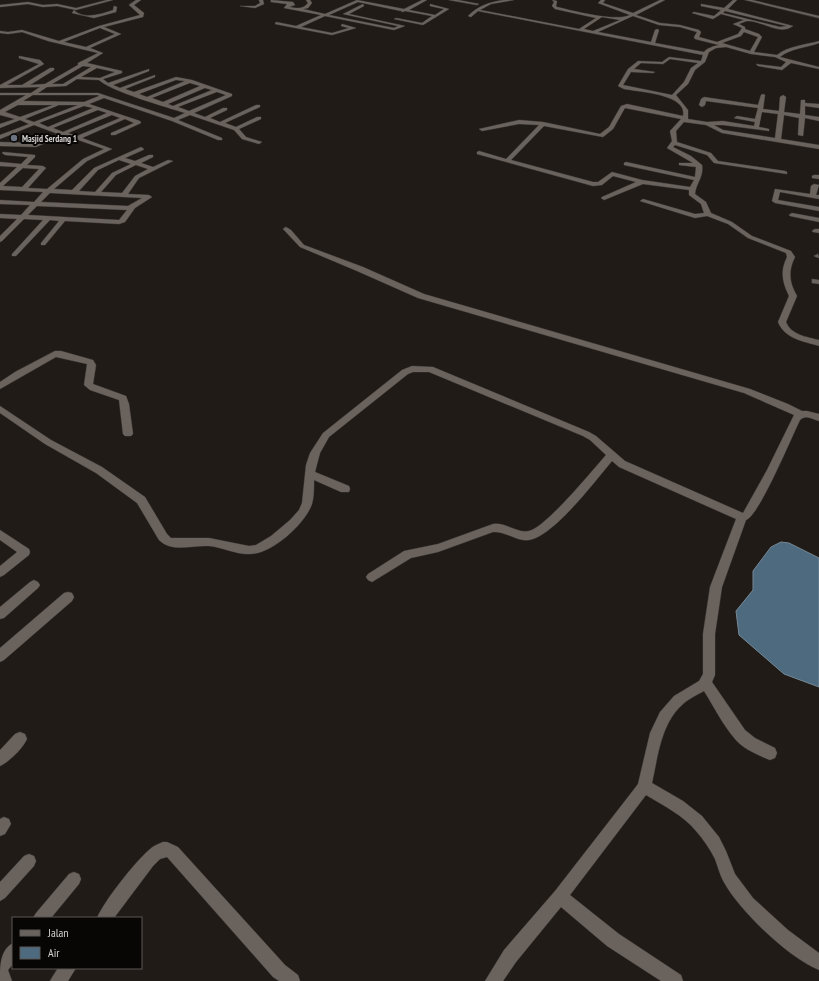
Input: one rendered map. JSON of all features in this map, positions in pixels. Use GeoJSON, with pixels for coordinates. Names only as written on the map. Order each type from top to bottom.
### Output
{"type":"FeatureCollection","features":[{"type":"Feature","properties":{"kind":"street"},"geometry":{"type":"LineString","coordinates":[[0,6],[28,3],[45,6],[56,5],[74,10],[111,0]]}},
{"type":"Feature","properties":{"kind":"street"},"geometry":{"type":"LineString","coordinates":[[104,2],[115,7],[139,0]]}},
{"type":"Feature","properties":{"kind":"street"},"geometry":{"type":"LineString","coordinates":[[242,6],[258,6],[262,4],[260,0],[273,0],[308,7]]}},
{"type":"Feature","properties":{"kind":"street"},"geometry":{"type":"LineString","coordinates":[[308,0],[310,3],[308,7]]}},
{"type":"Feature","properties":{"kind":"street"},"geometry":{"type":"LineString","coordinates":[[297,27],[358,0],[436,16]]}},
{"type":"Feature","properties":{"kind":"street"},"geometry":{"type":"LineString","coordinates":[[380,0],[442,12]]}},
{"type":"Feature","properties":{"kind":"street"},"geometry":{"type":"LineString","coordinates":[[375,25],[425,0]]}},
{"type":"Feature","properties":{"kind":"street"},"geometry":{"type":"LineString","coordinates":[[451,0],[477,4]]}},
{"type":"Feature","properties":{"kind":"street"},"geometry":{"type":"LineString","coordinates":[[494,0],[508,2],[512,0]]}},
{"type":"Feature","properties":{"kind":"street"},"geometry":{"type":"LineString","coordinates":[[554,0],[556,2],[555,7],[599,17],[604,16],[622,19]]}},
{"type":"Feature","properties":{"kind":"street"},"geometry":{"type":"LineString","coordinates":[[603,0],[600,3],[632,15],[661,24],[677,25],[698,31],[697,38]]}},
{"type":"Feature","properties":{"kind":"street"},"geometry":{"type":"LineString","coordinates":[[615,0],[630,0]]}},
{"type":"Feature","properties":{"kind":"street"},"geometry":{"type":"LineString","coordinates":[[594,32],[661,0]]}},
{"type":"Feature","properties":{"kind":"street"},"geometry":{"type":"LineString","coordinates":[[699,0],[731,5]]}},
{"type":"Feature","properties":{"kind":"street"},"geometry":{"type":"LineString","coordinates":[[694,13],[714,17],[725,10],[735,0]]}},
{"type":"Feature","properties":{"kind":"street"},"geometry":{"type":"LineString","coordinates":[[747,0],[819,18]]}},
{"type":"Feature","properties":{"kind":"street"},"geometry":{"type":"LineString","coordinates":[[470,16],[476,10],[490,3],[499,1]]}},
{"type":"Feature","properties":{"kind":"street"},"geometry":{"type":"LineString","coordinates":[[60,42],[100,27],[143,16],[144,14],[132,6],[134,2]]}},
{"type":"Feature","properties":{"kind":"street"},"geometry":{"type":"LineString","coordinates":[[425,9],[436,3]]}},
{"type":"Feature","properties":{"kind":"street"},"geometry":{"type":"LineString","coordinates":[[292,4],[285,7],[395,29],[404,25],[344,14],[361,8],[430,20]]}},
{"type":"Feature","properties":{"kind":"street"},"geometry":{"type":"LineString","coordinates":[[776,7],[782,4]]}},
{"type":"Feature","properties":{"kind":"street"},"geometry":{"type":"LineString","coordinates":[[390,18],[420,24],[430,20],[447,9],[431,5]]}},
{"type":"Feature","properties":{"kind":"street"},"geometry":{"type":"LineString","coordinates":[[332,6],[340,8]]}},
{"type":"Feature","properties":{"kind":"street"},"geometry":{"type":"LineString","coordinates":[[74,10],[74,13],[94,17],[115,11],[115,7]]}},
{"type":"Feature","properties":{"kind":"street"},"geometry":{"type":"LineString","coordinates":[[296,10],[308,7]]}},
{"type":"Feature","properties":{"kind":"street"},"geometry":{"type":"LineString","coordinates":[[701,7],[725,10],[755,15],[791,26],[781,28],[701,7]]}},
{"type":"Feature","properties":{"kind":"street"},"geometry":{"type":"LineString","coordinates":[[320,9],[332,12]]}},
{"type":"Feature","properties":{"kind":"street"},"geometry":{"type":"LineString","coordinates":[[476,10],[706,54]]}},
{"type":"Feature","properties":{"kind":"street"},"geometry":{"type":"LineString","coordinates":[[557,15],[567,10]]}},
{"type":"Feature","properties":{"kind":"street"},"geometry":{"type":"LineString","coordinates":[[304,17],[322,21]]}},
{"type":"Feature","properties":{"kind":"street"},"geometry":{"type":"LineString","coordinates":[[580,30],[599,17]]}},
{"type":"Feature","properties":{"kind":"street"},"geometry":{"type":"LineString","coordinates":[[748,19],[734,25],[744,28],[743,30],[760,37],[751,53]]}},
{"type":"Feature","properties":{"kind":"street"},"geometry":{"type":"LineString","coordinates":[[99,20],[115,23]]}},
{"type":"Feature","properties":{"kind":"street"},"geometry":{"type":"LineString","coordinates":[[300,22],[314,25]]}},
{"type":"Feature","properties":{"kind":"street"},"geometry":{"type":"LineString","coordinates":[[276,23],[332,34],[354,28],[336,24]]}},
{"type":"Feature","properties":{"kind":"street"},"geometry":{"type":"LineString","coordinates":[[588,24],[603,28]]}},
{"type":"Feature","properties":{"kind":"street"},"geometry":{"type":"LineString","coordinates":[[677,25],[684,33]]}},
{"type":"Feature","properties":{"kind":"street"},"geometry":{"type":"LineString","coordinates":[[86,48],[119,34],[100,27]]}},
{"type":"Feature","properties":{"kind":"street"},"geometry":{"type":"LineString","coordinates":[[329,28],[344,31]]}},
{"type":"Feature","properties":{"kind":"street"},"geometry":{"type":"LineString","coordinates":[[652,44],[657,30]]}},
{"type":"Feature","properties":{"kind":"street"},"geometry":{"type":"LineString","coordinates":[[719,43],[740,34],[743,30]]}},
{"type":"Feature","properties":{"kind":"street"},"geometry":{"type":"LineString","coordinates":[[0,32],[8,33],[22,31],[101,53],[42,86],[17,103],[0,112],[21,118],[47,129],[109,150],[85,160],[34,204],[0,240]]}},
{"type":"Feature","properties":{"kind":"street"},"geometry":{"type":"LineString","coordinates":[[690,37],[719,43],[751,53],[777,57],[819,68]]}},
{"type":"Feature","properties":{"kind":"street"},"geometry":{"type":"LineString","coordinates":[[777,57],[786,50],[804,47],[819,42]]}},
{"type":"Feature","properties":{"kind":"street"},"geometry":{"type":"LineString","coordinates":[[674,97],[686,83],[693,69],[701,62],[710,49],[727,46]]}},
{"type":"Feature","properties":{"kind":"street"},"geometry":{"type":"LineString","coordinates":[[21,57],[38,61],[42,64],[0,87],[64,85],[96,66]]}},
{"type":"Feature","properties":{"kind":"street"},"geometry":{"type":"LineString","coordinates":[[701,62],[669,58],[663,63],[640,62],[630,70],[621,85],[622,87],[674,97],[682,102],[685,108],[685,119],[673,131],[675,141],[671,149],[689,157],[699,166],[700,171],[698,180],[695,182],[692,189],[692,195],[704,203],[708,214]]}},
{"type":"Feature","properties":{"kind":"street"},"geometry":{"type":"LineString","coordinates":[[758,65],[782,69],[790,61]]}},
{"type":"Feature","properties":{"kind":"street"},"geometry":{"type":"LineString","coordinates":[[75,78],[100,79],[120,72],[80,64]]}},
{"type":"Feature","properties":{"kind":"street"},"geometry":{"type":"LineString","coordinates":[[22,87],[52,69]]}},
{"type":"Feature","properties":{"kind":"street"},"geometry":{"type":"LineString","coordinates":[[108,85],[147,70]]}},
{"type":"Feature","properties":{"kind":"street"},"geometry":{"type":"LineString","coordinates":[[630,70],[653,72]]}},
{"type":"Feature","properties":{"kind":"street"},"geometry":{"type":"LineString","coordinates":[[0,137],[153,76]]}},
{"type":"Feature","properties":{"kind":"street"},"geometry":{"type":"LineString","coordinates":[[134,94],[176,78],[190,81],[230,95],[174,120]]}},
{"type":"Feature","properties":{"kind":"street"},"geometry":{"type":"LineString","coordinates":[[100,79],[104,84],[221,123],[236,129],[244,138],[259,142]]}},
{"type":"Feature","properties":{"kind":"street"},"geometry":{"type":"LineString","coordinates":[[148,98],[190,81]]}},
{"type":"Feature","properties":{"kind":"street"},"geometry":{"type":"LineString","coordinates":[[163,104],[204,86]]}},
{"type":"Feature","properties":{"kind":"street"},"geometry":{"type":"LineString","coordinates":[[175,107],[217,90]]}},
{"type":"Feature","properties":{"kind":"street"},"geometry":{"type":"LineString","coordinates":[[0,94],[93,94],[104,96],[174,120],[220,139]]}},
{"type":"Feature","properties":{"kind":"street"},"geometry":{"type":"LineString","coordinates":[[736,97],[743,95],[749,98]]}},
{"type":"Feature","properties":{"kind":"street"},"geometry":{"type":"LineString","coordinates":[[778,140],[784,97]]}},
{"type":"Feature","properties":{"kind":"street"},"geometry":{"type":"LineString","coordinates":[[756,99],[762,98],[756,128]]}},
{"type":"Feature","properties":{"kind":"street"},"geometry":{"type":"LineString","coordinates":[[702,105],[704,99],[722,104],[819,119]]}},
{"type":"Feature","properties":{"kind":"street"},"geometry":{"type":"LineString","coordinates":[[77,138],[123,117],[137,108],[155,101]]}},
{"type":"Feature","properties":{"kind":"street"},"geometry":{"type":"LineString","coordinates":[[0,126],[61,102]]}},
{"type":"Feature","properties":{"kind":"street"},"geometry":{"type":"LineString","coordinates":[[17,103],[87,103],[139,123],[113,134]]}},
{"type":"Feature","properties":{"kind":"street"},"geometry":{"type":"LineString","coordinates":[[801,135],[803,103],[819,106]]}},
{"type":"Feature","properties":{"kind":"street"},"geometry":{"type":"LineString","coordinates":[[221,123],[258,106]]}},
{"type":"Feature","properties":{"kind":"street"},"geometry":{"type":"LineString","coordinates":[[482,129],[514,123],[543,124],[600,136],[604,134],[625,106],[778,140],[819,147]]}},
{"type":"Feature","properties":{"kind":"street"},"geometry":{"type":"LineString","coordinates":[[47,129],[98,108]]}},
{"type":"Feature","properties":{"kind":"street"},"geometry":{"type":"LineString","coordinates":[[207,118],[225,109]]}},
{"type":"Feature","properties":{"kind":"street"},"geometry":{"type":"LineString","coordinates":[[0,144],[36,145],[112,113]]}},
{"type":"Feature","properties":{"kind":"street"},"geometry":{"type":"LineString","coordinates":[[236,129],[258,118]]}},
{"type":"Feature","properties":{"kind":"street"},"geometry":{"type":"LineString","coordinates":[[737,118],[758,121]]}},
{"type":"Feature","properties":{"kind":"street"},"geometry":{"type":"LineString","coordinates":[[507,161],[543,124]]}},
{"type":"Feature","properties":{"kind":"street"},"geometry":{"type":"LineString","coordinates":[[720,126],[767,130]]}},
{"type":"Feature","properties":{"kind":"street"},"geometry":{"type":"LineString","coordinates":[[673,143],[709,154],[714,161],[719,163],[785,173]]}},
{"type":"Feature","properties":{"kind":"street"},"geometry":{"type":"LineString","coordinates":[[0,158],[14,144]]}},
{"type":"Feature","properties":{"kind":"street"},"geometry":{"type":"LineString","coordinates":[[74,192],[96,169],[140,149]]}},
{"type":"Feature","properties":{"kind":"street"},"geometry":{"type":"LineString","coordinates":[[0,187],[33,156],[6,153]]}},
{"type":"Feature","properties":{"kind":"street"},"geometry":{"type":"LineString","coordinates":[[479,153],[593,184],[600,184],[612,174],[642,182],[692,189]]}},
{"type":"Feature","properties":{"kind":"street"},"geometry":{"type":"LineString","coordinates":[[97,193],[114,174],[151,156]]}},
{"type":"Feature","properties":{"kind":"street"},"geometry":{"type":"LineString","coordinates":[[121,158],[153,169]]}},
{"type":"Feature","properties":{"kind":"street"},"geometry":{"type":"LineString","coordinates":[[124,195],[135,179],[170,161]]}},
{"type":"Feature","properties":{"kind":"street"},"geometry":{"type":"LineString","coordinates":[[0,164],[43,168],[24,189]]}},
{"type":"Feature","properties":{"kind":"street"},"geometry":{"type":"LineString","coordinates":[[626,164],[698,180]]}},
{"type":"Feature","properties":{"kind":"street"},"geometry":{"type":"LineString","coordinates":[[681,164],[699,166]]}},
{"type":"Feature","properties":{"kind":"street"},"geometry":{"type":"LineString","coordinates":[[604,198],[642,182]]}},
{"type":"Feature","properties":{"kind":"street"},"geometry":{"type":"LineString","coordinates":[[819,187],[814,186],[816,197],[777,190],[776,201],[819,209]]}},
{"type":"Feature","properties":{"kind":"street"},"geometry":{"type":"LineString","coordinates":[[0,187],[148,196],[147,199],[132,208],[121,222],[0,216]]}},
{"type":"Feature","properties":{"kind":"street"},"geometry":{"type":"LineString","coordinates":[[643,201],[695,216],[708,214],[730,223],[750,237],[789,252],[791,257],[788,262],[785,278],[794,296],[782,322],[783,326],[792,335],[819,343]]}},
{"type":"Feature","properties":{"kind":"street"},"geometry":{"type":"LineString","coordinates":[[0,202],[132,208]]}},
{"type":"Feature","properties":{"kind":"street"},"geometry":{"type":"LineString","coordinates":[[792,215],[819,220]]}},
{"type":"Feature","properties":{"kind":"street"},"geometry":{"type":"LineString","coordinates":[[14,255],[48,219]]}},
{"type":"Feature","properties":{"kind":"street"},"geometry":{"type":"LineString","coordinates":[[43,244],[62,220]]}},
{"type":"Feature","properties":{"kind":"street"},"geometry":{"type":"LineString","coordinates":[[286,229],[291,233],[296,243],[302,246],[360,269],[421,296],[747,391],[785,406],[800,414],[819,418]]}},
{"type":"Feature","properties":{"kind":"street"},"geometry":{"type":"LineString","coordinates":[[0,386],[18,374],[55,354],[61,354],[90,362],[92,365],[88,385],[123,398],[128,434]]}},
{"type":"Feature","properties":{"kind":"street"},"geometry":{"type":"LineString","coordinates":[[0,408],[48,442],[99,470],[141,500],[165,540],[174,543],[209,542],[249,550],[258,549],[284,533],[303,512],[307,503],[310,474],[315,453],[326,435],[398,376],[412,369],[421,368],[430,369],[586,434],[593,438],[611,456],[622,464],[742,517]]}},
{"type":"Feature","properties":{"kind":"street"},"geometry":{"type":"LineString","coordinates":[[493,981],[510,956],[560,896],[640,793],[644,786],[657,733],[665,717],[678,700],[706,682],[710,668],[709,634],[716,587],[742,517],[746,516],[757,498],[772,470],[789,430],[800,414]]}},
{"type":"Feature","properties":{"kind":"street"},"geometry":{"type":"LineString","coordinates":[[372,577],[408,554],[438,548],[500,526],[515,534],[529,536],[535,534],[558,515],[611,456]]}},
{"type":"Feature","properties":{"kind":"street"},"geometry":{"type":"LineString","coordinates":[[310,474],[345,489]]}},
{"type":"Feature","properties":{"kind":"street"},"geometry":{"type":"LineString","coordinates":[[0,572],[25,552],[1,536]]}},
{"type":"Feature","properties":{"kind":"street"},"geometry":{"type":"LineString","coordinates":[[0,614],[34,585]]}},
{"type":"Feature","properties":{"kind":"street"},"geometry":{"type":"LineString","coordinates":[[0,656],[68,597]]}},
{"type":"Feature","properties":{"kind":"street"},"geometry":{"type":"LineString","coordinates":[[706,682],[740,735],[750,743],[770,753]]}},
{"type":"Feature","properties":{"kind":"street"},"geometry":{"type":"LineString","coordinates":[[0,759],[20,738]]}},
{"type":"Feature","properties":{"kind":"street"},"geometry":{"type":"LineString","coordinates":[[644,786],[698,821],[709,835],[721,856],[729,877],[739,893],[780,932],[819,962]]}},
{"type":"Feature","properties":{"kind":"street"},"geometry":{"type":"LineString","coordinates":[[106,917],[148,860],[160,850],[167,849],[173,852],[279,971],[292,981]]}},
{"type":"Feature","properties":{"kind":"street"},"geometry":{"type":"LineString","coordinates":[[0,893],[30,861]]}},
{"type":"Feature","properties":{"kind":"street"},"geometry":{"type":"LineString","coordinates":[[42,917],[74,879]]}},
{"type":"Feature","properties":{"kind":"street"},"geometry":{"type":"LineString","coordinates":[[560,896],[613,940],[675,981]]}},
{"type":"Feature","properties":{"kind":"street"},"geometry":{"type":"LineString","coordinates":[[0,967],[12,952]]}},
{"type":"Feature","properties":{"kind":"street"},"geometry":{"type":"LineString","coordinates":[[58,981],[67,969]]}},
{"type":"Feature","properties":{"kind":"street"},"geometry":{"type":"LineString","coordinates":[[0,971],[4,981]]}},
{"type":"Feature","properties":{"kind":"water"},"geometry":{"type":"Polygon","coordinates":[[[781,542],[789,543],[819,558],[819,687],[784,674],[739,635],[736,611],[753,590],[753,571],[771,547],[781,542]]]}},
{"type":"Feature","properties":{"kind":"place","name":"Masjid Serdang 1"},"geometry":{"type":"Point","coordinates":[14,138]}}]}
